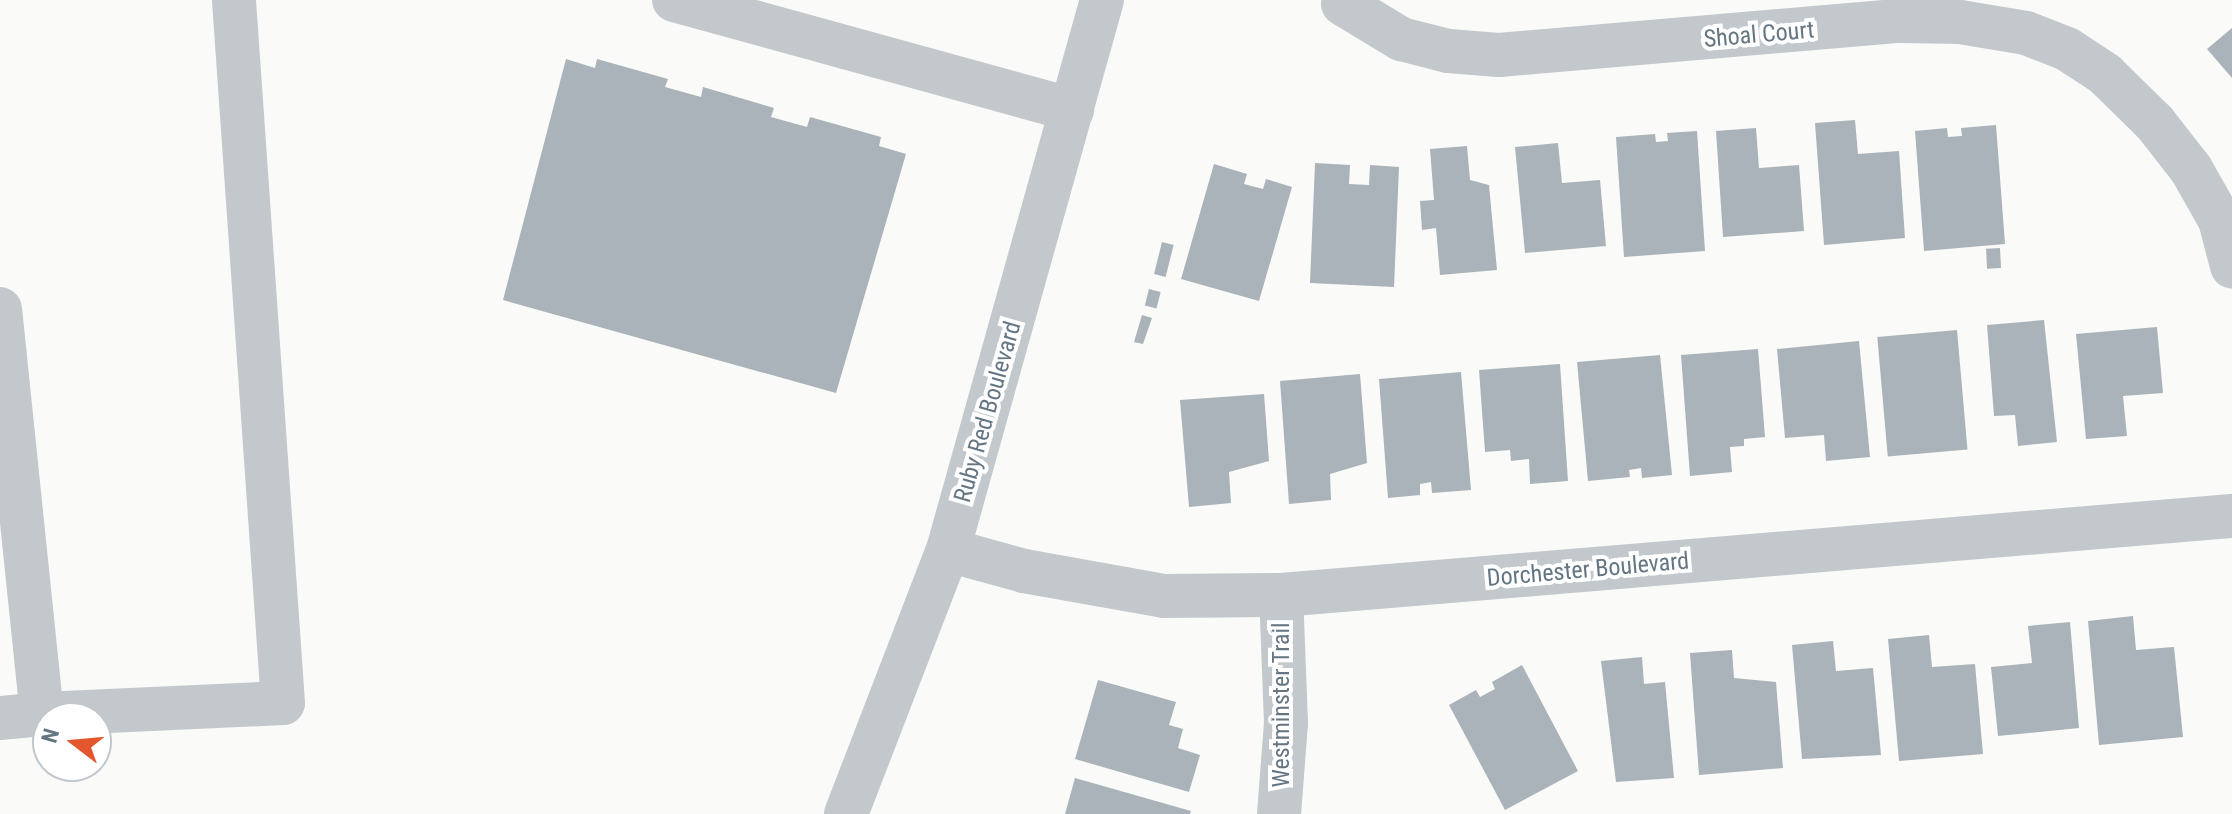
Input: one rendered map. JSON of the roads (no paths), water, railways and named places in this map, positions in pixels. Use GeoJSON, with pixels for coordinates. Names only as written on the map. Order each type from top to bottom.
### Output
{"type":"FeatureCollection","features":[{"type":"Feature","properties":{"kind":"street"},"geometry":{"type":"LineString","coordinates":[[0,309],[21,716],[283,703],[234,0]]}},
{"type":"Feature","properties":{"kind":"street"},"geometry":{"type":"LineString","coordinates":[[674,0],[1072,110]]}},
{"type":"Feature","properties":{"kind":"street","name":"Ruby Red Boulevard"},"geometry":{"type":"LineString","coordinates":[[846,814],[948,550],[1102,0]]}},
{"type":"Feature","properties":{"kind":"street","name":"Shoal Court"},"geometry":{"type":"LineString","coordinates":[[1343,4],[1401,39],[1448,51],[1499,55],[1899,21],[1960,22],[2026,33],[2067,49],[2105,74],[2155,123],[2191,169],[2220,220],[2232,266]]}},
{"type":"Feature","properties":{"kind":"street","name":"Dorchester Boulevard"},"geometry":{"type":"LineString","coordinates":[[948,550],[1024,571],[1165,596],[1281,595],[2232,516]]}},
{"type":"Feature","properties":{"kind":"street","name":"Westminster Trail"},"geometry":{"type":"LineString","coordinates":[[1279,814],[1285,778],[1281,595]]}}]}
